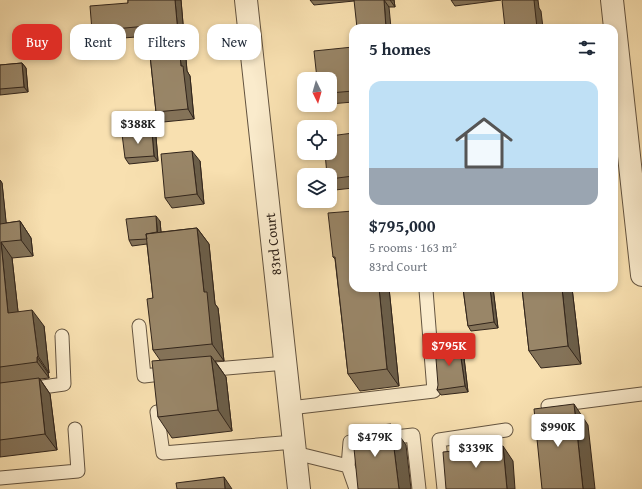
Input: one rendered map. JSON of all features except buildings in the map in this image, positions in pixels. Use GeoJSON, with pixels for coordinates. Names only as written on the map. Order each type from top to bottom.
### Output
{"type":"FeatureCollection","features":[{"type":"Feature","properties":{"kind":"street","name":"83rd Court"},"geometry":{"type":"LineString","coordinates":[[246,0],[299,489]]}},
{"type":"Feature","properties":{"kind":"street"},"geometry":{"type":"LineString","coordinates":[[612,0],[615,24]]}},
{"type":"Feature","properties":{"kind":"street"},"geometry":{"type":"LineString","coordinates":[[618,55],[642,275]]}},
{"type":"Feature","properties":{"kind":"lane"},"geometry":{"type":"LineString","coordinates":[[290,408],[434,391],[426,292]]}},
{"type":"Feature","properties":{"kind":"lane"},"geometry":{"type":"LineString","coordinates":[[140,326],[144,376],[286,363]]}},
{"type":"Feature","properties":{"kind":"lane"},"geometry":{"type":"LineString","coordinates":[[0,393],[64,384],[62,336]]}},
{"type":"Feature","properties":{"kind":"lane"},"geometry":{"type":"LineString","coordinates":[[548,406],[642,394]]}},
{"type":"Feature","properties":{"kind":"lane"},"geometry":{"type":"LineString","coordinates":[[157,412],[163,453],[295,448],[348,466]]}},
{"type":"Feature","properties":{"kind":"lane"},"geometry":{"type":"LineString","coordinates":[[0,478],[78,471],[75,429]]}},
{"type":"Feature","properties":{"kind":"lane"},"geometry":{"type":"LineString","coordinates":[[444,489],[439,440],[506,430]]}},
{"type":"Feature","properties":{"kind":"lane"},"geometry":{"type":"LineString","coordinates":[[356,489],[348,466],[350,442],[413,435],[419,489]]}}]}
